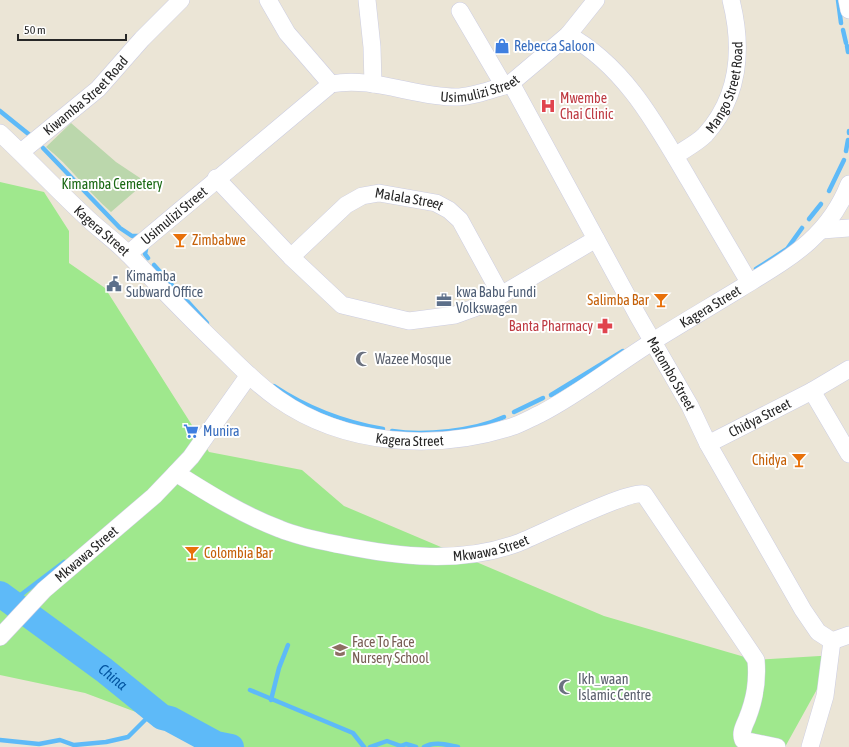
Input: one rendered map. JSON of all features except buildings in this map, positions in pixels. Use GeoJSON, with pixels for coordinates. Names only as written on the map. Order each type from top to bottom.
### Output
{"type":"FeatureCollection","features":[{"type":"Feature","properties":{"kind":"street","name":"Kiwamba Street Road"},"geometry":{"type":"LineString","coordinates":[[21,152],[98,89],[142,39],[180,0]]}},
{"type":"Feature","properties":{"kind":"street"},"geometry":{"type":"LineString","coordinates":[[268,0],[287,34],[331,84]]}},
{"type":"Feature","properties":{"kind":"street"},"geometry":{"type":"LineString","coordinates":[[367,0],[372,47],[372,84]]}},
{"type":"Feature","properties":{"kind":"street","name":"Usimulizi Street"},"geometry":{"type":"LineString","coordinates":[[128,254],[216,178],[331,84],[345,81],[456,97],[507,84],[568,35],[596,0]]}},
{"type":"Feature","properties":{"kind":"street","name":"Mango Street Road"},"geometry":{"type":"LineString","coordinates":[[675,156],[704,136],[723,111],[732,87],[737,64],[737,24],[731,0]]}},
{"type":"Feature","properties":{"kind":"street"},"geometry":{"type":"LineString","coordinates":[[847,0],[849,10]]}},
{"type":"Feature","properties":{"kind":"street","name":"Matombo Street"},"geometry":{"type":"LineString","coordinates":[[460,11],[507,84],[596,239],[654,341],[708,444],[803,610],[818,632],[832,641]]}},
{"type":"Feature","properties":{"kind":"street"},"geometry":{"type":"LineString","coordinates":[[568,35],[581,42],[621,76],[658,126],[750,282]]}},
{"type":"Feature","properties":{"kind":"street","name":"Kagera Street"},"geometry":{"type":"LineString","coordinates":[[0,133],[21,152],[84,216],[128,254],[177,307],[248,375],[277,399],[298,412],[326,425],[385,438],[423,442],[458,440],[514,427],[564,401],[654,341],[750,282],[774,269],[822,230],[841,204],[849,184]]}},
{"type":"Feature","properties":{"kind":"street"},"geometry":{"type":"LineString","coordinates":[[216,178],[291,256],[342,305],[409,322],[455,316],[500,295],[596,239]]}},
{"type":"Feature","properties":{"kind":"street","name":"Malala Street"},"geometry":{"type":"LineString","coordinates":[[291,256],[346,205],[362,196],[379,193],[436,203],[449,210],[460,220],[500,295]]}},
{"type":"Feature","properties":{"kind":"street"},"geometry":{"type":"LineString","coordinates":[[822,230],[849,228]]}},
{"type":"Feature","properties":{"kind":"street","name":"Chidya Street"},"geometry":{"type":"LineString","coordinates":[[708,444],[812,391],[849,368]]}},
{"type":"Feature","properties":{"kind":"street","name":"Mkwawa Street"},"geometry":{"type":"LineString","coordinates":[[5,632],[44,590],[154,496],[176,473],[191,457],[248,375]]}},
{"type":"Feature","properties":{"kind":"street"},"geometry":{"type":"LineString","coordinates":[[812,391],[849,454]]}},
{"type":"Feature","properties":{"kind":"street","name":"Mkwawa Street"},"geometry":{"type":"LineString","coordinates":[[176,473],[214,497],[281,530],[320,541],[363,550],[434,557],[476,554],[517,543],[593,510],[626,498],[644,494],[756,660],[758,680],[751,710],[741,736],[743,740],[777,747]]}},
{"type":"Feature","properties":{"kind":"street"},"geometry":{"type":"LineString","coordinates":[[810,747],[825,696],[832,641],[849,636]]}},
{"type":"Feature","properties":{"kind":"green space","name":"Kimamba Cemetery"},"geometry":{"type":"Polygon","coordinates":[[[71,123],[116,162],[140,178],[140,187],[111,212],[55,154],[46,147],[71,123]]]}},
{"type":"Feature","properties":{"kind":"green space"},"geometry":{"type":"Polygon","coordinates":[[[0,182],[44,192],[69,231],[69,263],[105,288],[209,452],[302,470],[344,506],[604,616],[755,660],[836,655],[785,747],[200,747],[192,733],[85,693],[0,675],[0,182]]]}},
{"type":"Feature","properties":{"kind":"waterway"},"geometry":{"type":"LineString","coordinates":[[838,0],[841,23]]}},
{"type":"Feature","properties":{"kind":"waterway"},"geometry":{"type":"LineString","coordinates":[[843,30],[846,43]]}},
{"type":"Feature","properties":{"kind":"waterway"},"geometry":{"type":"LineString","coordinates":[[847,46],[848,52]]}},
{"type":"Feature","properties":{"kind":"waterway"},"geometry":{"type":"LineString","coordinates":[[0,111],[31,136]]}},
{"type":"Feature","properties":{"kind":"waterway"},"geometry":{"type":"LineString","coordinates":[[846,151],[848,140]]}},
{"type":"Feature","properties":{"kind":"waterway"},"geometry":{"type":"LineString","coordinates":[[43,148],[120,228],[132,236],[138,236]]}},
{"type":"Feature","properties":{"kind":"waterway"},"geometry":{"type":"LineString","coordinates":[[829,191],[844,160]]}},
{"type":"Feature","properties":{"kind":"waterway"},"geometry":{"type":"LineString","coordinates":[[809,219],[821,204]]}},
{"type":"Feature","properties":{"kind":"waterway"},"geometry":{"type":"LineString","coordinates":[[756,269],[787,249],[802,228]]}},
{"type":"Feature","properties":{"kind":"waterway"},"geometry":{"type":"LineString","coordinates":[[146,249],[145,254],[148,258]]}},
{"type":"Feature","properties":{"kind":"waterway"},"geometry":{"type":"LineString","coordinates":[[154,265],[186,301]]}},
{"type":"Feature","properties":{"kind":"waterway"},"geometry":{"type":"LineString","coordinates":[[188,302],[207,323]]}},
{"type":"Feature","properties":{"kind":"waterway"},"geometry":{"type":"LineString","coordinates":[[551,395],[623,351]]}},
{"type":"Feature","properties":{"kind":"waterway"},"geometry":{"type":"LineString","coordinates":[[274,386],[299,401],[326,413],[383,429]]}},
{"type":"Feature","properties":{"kind":"waterway"},"geometry":{"type":"LineString","coordinates":[[514,412],[543,398]]}},
{"type":"Feature","properties":{"kind":"waterway"},"geometry":{"type":"LineString","coordinates":[[392,431],[419,433],[449,431],[478,426],[504,417]]}},
{"type":"Feature","properties":{"kind":"waterway"},"geometry":{"type":"LineString","coordinates":[[10,603],[64,562]]}},
{"type":"Feature","properties":{"kind":"waterway","name":"China"},"geometry":{"type":"LineString","coordinates":[[0,594],[104,670],[162,717],[170,719],[216,744],[231,747]]}},
{"type":"Feature","properties":{"kind":"waterway"},"geometry":{"type":"LineString","coordinates":[[271,700],[279,668],[288,645]]}},
{"type":"Feature","properties":{"kind":"waterway"},"geometry":{"type":"LineString","coordinates":[[250,690],[353,733],[364,747]]}},
{"type":"Feature","properties":{"kind":"waterway"},"geometry":{"type":"LineString","coordinates":[[0,740],[39,744],[60,740],[74,745],[106,742],[128,737],[155,710]]}},
{"type":"Feature","properties":{"kind":"waterway"},"geometry":{"type":"LineString","coordinates":[[370,747],[387,741],[401,746],[406,744],[416,747]]}},
{"type":"Feature","properties":{"kind":"waterway"},"geometry":{"type":"LineString","coordinates":[[424,747],[432,744],[458,747]]}},
{"type":"Feature","properties":{"kind":"place","name":"Rebecca Saloon"},"geometry":{"type":"Point","coordinates":[502,46]}},
{"type":"Feature","properties":{"kind":"place","name":"Mwembe Chai Clinic"},"geometry":{"type":"Point","coordinates":[548,106]}},
{"type":"Feature","properties":{"kind":"place","name":"Zimbabwe"},"geometry":{"type":"Point","coordinates":[180,240]}},
{"type":"Feature","properties":{"kind":"place","name":"Kimamba Subward Office"},"geometry":{"type":"Point","coordinates":[114,284]}},
{"type":"Feature","properties":{"kind":"place","name":"kwa Babu Fundi Volkswagen"},"geometry":{"type":"Point","coordinates":[444,300]}},
{"type":"Feature","properties":{"kind":"place","name":"Salimba Bar"},"geometry":{"type":"Point","coordinates":[661,300]}},
{"type":"Feature","properties":{"kind":"place","name":"Banta Pharmacy"},"geometry":{"type":"Point","coordinates":[605,326]}},
{"type":"Feature","properties":{"kind":"place","name":"Wazee Mosque"},"geometry":{"type":"Point","coordinates":[363,359]}},
{"type":"Feature","properties":{"kind":"place","name":"Munira"},"geometry":{"type":"Point","coordinates":[191,431]}},
{"type":"Feature","properties":{"kind":"place","name":"Chidya"},"geometry":{"type":"Point","coordinates":[799,460]}},
{"type":"Feature","properties":{"kind":"place","name":"Colombia Bar"},"geometry":{"type":"Point","coordinates":[192,553]}},
{"type":"Feature","properties":{"kind":"place","name":"Face To Face Nursery School"},"geometry":{"type":"Point","coordinates":[340,650]}},
{"type":"Feature","properties":{"kind":"place","name":"Ikh_waan Islamic Centre"},"geometry":{"type":"Point","coordinates":[566,687]}}]}
